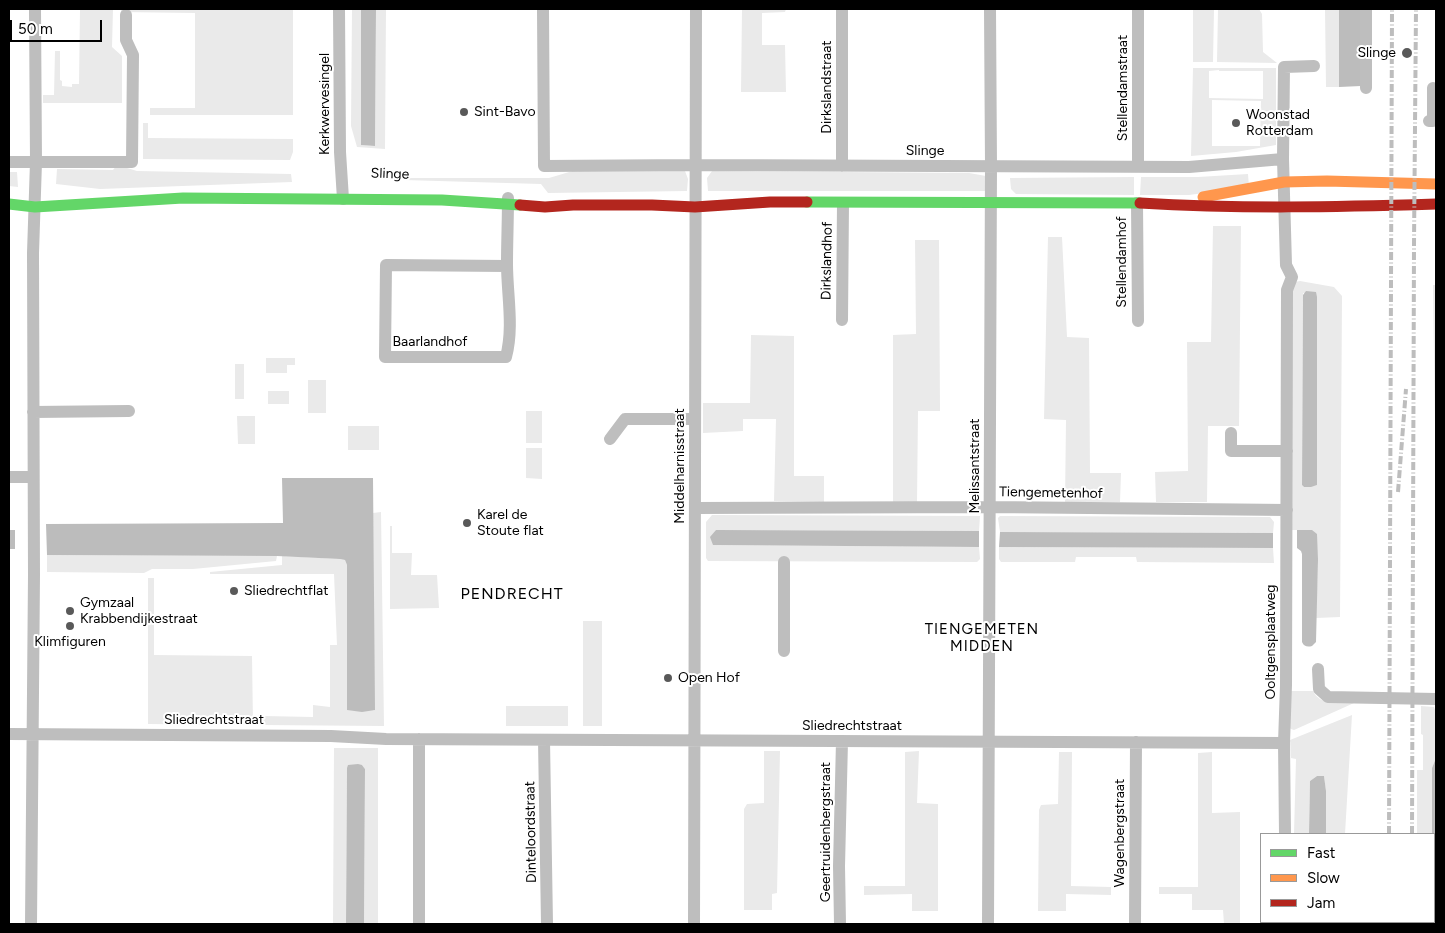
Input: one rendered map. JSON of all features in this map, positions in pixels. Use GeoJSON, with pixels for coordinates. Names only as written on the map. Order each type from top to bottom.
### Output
{"type":"FeatureCollection","features":[{"type":"Feature","properties":{"kind":"street"},"geometry":{"type":"LineString","coordinates":[[32,924],[33,253],[28,196],[36,162],[35,9]]}},
{"type":"Feature","properties":{"kind":"street","name":"Kerkwervesingel"},"geometry":{"type":"LineString","coordinates":[[339,9],[340,162],[349,191]]}},
{"type":"Feature","properties":{"kind":"street","name":"Slinge"},"geometry":{"type":"LineString","coordinates":[[543,9],[544,166],[696,164],[1189,167],[1283,159]]}},
{"type":"Feature","properties":{"kind":"street","name":"Middelharnisstraat"},"geometry":{"type":"LineString","coordinates":[[694,924],[696,9]]}},
{"type":"Feature","properties":{"kind":"street","name":"Dirkslandstraat"},"geometry":{"type":"LineString","coordinates":[[842,9],[842,166]]}},
{"type":"Feature","properties":{"kind":"street","name":"Melissantstraat"},"geometry":{"type":"LineString","coordinates":[[988,924],[990,9]]}},
{"type":"Feature","properties":{"kind":"street","name":"Stellendamstraat"},"geometry":{"type":"LineString","coordinates":[[1138,9],[1138,167]]}},
{"type":"Feature","properties":{"kind":"street"},"geometry":{"type":"LineString","coordinates":[[1366,9],[1366,88]]}},
{"type":"Feature","properties":{"kind":"street"},"geometry":{"type":"LineString","coordinates":[[9,162],[132,162],[133,55],[126,40],[126,15]]}},
{"type":"Feature","properties":{"kind":"street"},"geometry":{"type":"LineString","coordinates":[[1284,182],[1284,67],[1314,66]]}},
{"type":"Feature","properties":{"kind":"street"},"geometry":{"type":"LineString","coordinates":[[1430,121],[1433,121],[1433,88]]}},
{"type":"Feature","properties":{"kind":"street","name":"Slinge"},"geometry":{"type":"LineString","coordinates":[[1137,203],[1195,199],[1284,182],[1327,181],[1436,184]]}},
{"type":"Feature","properties":{"kind":"street","name":"Ooltgensplaatweg"},"geometry":{"type":"LineString","coordinates":[[1284,182],[1286,265],[1292,276],[1287,290],[1285,833]]}},
{"type":"Feature","properties":{"kind":"street","name":"Slinge"},"geometry":{"type":"LineString","coordinates":[[63,194],[108,196],[182,191],[426,190],[545,206],[652,205],[676,207],[695,202],[1137,203],[1190,206],[1436,204]]}},
{"type":"Feature","properties":{"kind":"street","name":"Slinge"},"geometry":{"type":"LineString","coordinates":[[9,204],[28,196],[88,202],[349,191],[442,200],[508,201]]}},
{"type":"Feature","properties":{"kind":"street","name":"Baarlandhof"},"geometry":{"type":"LineString","coordinates":[[507,266],[386,265],[385,357],[506,357],[509,346],[508,201]]}},
{"type":"Feature","properties":{"kind":"street","name":"Dirkslandhof"},"geometry":{"type":"LineString","coordinates":[[842,320],[843,203]]}},
{"type":"Feature","properties":{"kind":"street","name":"Stellendamhof"},"geometry":{"type":"LineString","coordinates":[[1137,203],[1138,321]]}},
{"type":"Feature","properties":{"kind":"street"},"geometry":{"type":"LineString","coordinates":[[33,412],[129,411]]}},
{"type":"Feature","properties":{"kind":"street"},"geometry":{"type":"LineString","coordinates":[[610,439],[625,419],[695,419]]}},
{"type":"Feature","properties":{"kind":"street"},"geometry":{"type":"LineString","coordinates":[[1231,433],[1231,451],[1287,451]]}},
{"type":"Feature","properties":{"kind":"street"},"geometry":{"type":"LineString","coordinates":[[9,477],[32,477]]}},
{"type":"Feature","properties":{"kind":"street","name":"Tiengemetenhof"},"geometry":{"type":"LineString","coordinates":[[695,508],[990,507],[1287,510]]}},
{"type":"Feature","properties":{"kind":"street"},"geometry":{"type":"LineString","coordinates":[[784,562],[784,651]]}},
{"type":"Feature","properties":{"kind":"street"},"geometry":{"type":"LineString","coordinates":[[1318,669],[1319,689],[1328,697],[1436,699]]}},
{"type":"Feature","properties":{"kind":"street","name":"Sliedrechtstraat"},"geometry":{"type":"LineString","coordinates":[[9,734],[331,736],[386,739],[544,740],[989,742],[1284,740]]}},
{"type":"Feature","properties":{"kind":"street"},"geometry":{"type":"LineString","coordinates":[[419,739],[419,924]]}},
{"type":"Feature","properties":{"kind":"street","name":"Dinteloordstraat"},"geometry":{"type":"LineString","coordinates":[[544,740],[547,924]]}},
{"type":"Feature","properties":{"kind":"street","name":"Geertruidenbergstraat"},"geometry":{"type":"LineString","coordinates":[[840,924],[842,741]]}},
{"type":"Feature","properties":{"kind":"street","name":"Wagenbergstraat"},"geometry":{"type":"LineString","coordinates":[[1135,924],[1136,742]]}},
{"type":"Feature","properties":{"kind":"shaded area"},"geometry":{"type":"Polygon","coordinates":[[[80,9],[113,9],[112,47],[122,56],[122,103],[43,103],[43,95],[54,95],[55,51],[60,51],[60,80],[62,81],[62,86],[72,87],[72,84],[79,84],[80,9]]]}},
{"type":"Feature","properties":{"kind":"shaded area"},"geometry":{"type":"Polygon","coordinates":[[[121,9],[293,9],[293,115],[150,115],[150,108],[195,108],[195,13],[121,12],[121,9]]]}},
{"type":"Feature","properties":{"kind":"shaded area"},"geometry":{"type":"Polygon","coordinates":[[[352,9],[361,9],[361,145],[375,146],[376,9],[386,9],[385,149],[357,147],[351,126],[352,9]]]}},
{"type":"Feature","properties":{"kind":"shaded area"},"geometry":{"type":"Polygon","coordinates":[[[361,9],[376,9],[375,146],[361,145],[361,9]]]}},
{"type":"Feature","properties":{"kind":"shaded area"},"geometry":{"type":"Polygon","coordinates":[[[742,9],[786,9],[785,12],[762,13],[762,45],[785,45],[786,92],[741,92],[742,9]]]}},
{"type":"Feature","properties":{"kind":"shaded area"},"geometry":{"type":"Polygon","coordinates":[[[1193,9],[1214,9],[1213,62],[1193,62],[1193,9]]]}},
{"type":"Feature","properties":{"kind":"shaded area"},"geometry":{"type":"Polygon","coordinates":[[[1218,9],[1259,9],[1262,14],[1263,52],[1277,63],[1217,62],[1218,9]]]}},
{"type":"Feature","properties":{"kind":"shaded area"},"geometry":{"type":"Polygon","coordinates":[[[1325,9],[1339,9],[1339,87],[1326,87],[1325,9]]]}},
{"type":"Feature","properties":{"kind":"shaded area"},"geometry":{"type":"Polygon","coordinates":[[[1339,9],[1360,9],[1361,86],[1339,87],[1339,9]]]}},
{"type":"Feature","properties":{"kind":"shaded area"},"geometry":{"type":"Polygon","coordinates":[[[1193,68],[1276,68],[1276,145],[1236,152],[1191,156],[1193,68]],[[1209,71],[1209,98],[1263,99],[1263,71],[1209,71]],[[1212,100],[1212,146],[1260,146],[1261,101],[1212,100]]]}},
{"type":"Feature","properties":{"kind":"shaded area"},"geometry":{"type":"Polygon","coordinates":[[[143,123],[148,123],[148,138],[293,139],[293,152],[290,160],[143,159],[143,123]]]}},
{"type":"Feature","properties":{"kind":"shaded area"},"geometry":{"type":"Polygon","coordinates":[[[117,165],[137,171],[291,174],[292,182],[100,189],[56,184],[57,169],[113,170],[117,165]]]}},
{"type":"Feature","properties":{"kind":"shaded area"},"geometry":{"type":"Polygon","coordinates":[[[576,170],[685,171],[688,179],[687,191],[548,193],[541,184],[404,180],[399,178],[549,178],[576,170]]]}},
{"type":"Feature","properties":{"kind":"shaded area"},"geometry":{"type":"Polygon","coordinates":[[[712,171],[969,173],[986,176],[986,191],[708,191],[707,178],[712,171]]]}},
{"type":"Feature","properties":{"kind":"shaded area"},"geometry":{"type":"Polygon","coordinates":[[[9,172],[17,172],[18,187],[9,186],[9,172]]]}},
{"type":"Feature","properties":{"kind":"shaded area"},"geometry":{"type":"Polygon","coordinates":[[[1248,174],[1249,187],[1189,195],[1140,195],[1141,177],[1198,177],[1248,174]]]}},
{"type":"Feature","properties":{"kind":"shaded area"},"geometry":{"type":"Polygon","coordinates":[[[1134,177],[1134,195],[1016,194],[1011,189],[1010,178],[1134,177]]]}},
{"type":"Feature","properties":{"kind":"shaded area"},"geometry":{"type":"Polygon","coordinates":[[[1213,226],[1241,226],[1239,426],[1208,426],[1207,502],[1156,502],[1155,472],[1188,471],[1187,342],[1211,342],[1213,226]]]}},
{"type":"Feature","properties":{"kind":"shaded area"},"geometry":{"type":"Polygon","coordinates":[[[1048,237],[1062,237],[1067,337],[1089,338],[1090,473],[1121,473],[1120,502],[1065,502],[1066,420],[1044,419],[1048,237]]]}},
{"type":"Feature","properties":{"kind":"shaded area"},"geometry":{"type":"Polygon","coordinates":[[[915,240],[939,240],[940,411],[918,411],[917,503],[893,503],[893,335],[916,334],[915,240]]]}},
{"type":"Feature","properties":{"kind":"shaded area"},"geometry":{"type":"Polygon","coordinates":[[[1300,281],[1334,287],[1342,296],[1340,617],[1316,618],[1318,560],[1297,530],[1290,530],[1291,290],[1295,282],[1300,281]],[[1303,293],[1302,485],[1304,487],[1317,485],[1317,297],[1303,293]]]}},
{"type":"Feature","properties":{"kind":"shaded area"},"geometry":{"type":"Polygon","coordinates":[[[1433,285],[1436,285],[1436,498],[1433,285]]]}},
{"type":"Feature","properties":{"kind":"shaded area"},"geometry":{"type":"Polygon","coordinates":[[[1306,291],[1316,292],[1317,297],[1317,485],[1311,487],[1304,487],[1302,485],[1303,295],[1306,291]]]}},
{"type":"Feature","properties":{"kind":"shaded area"},"geometry":{"type":"Polygon","coordinates":[[[751,335],[794,336],[794,476],[824,476],[824,502],[774,501],[776,419],[743,419],[743,431],[703,433],[703,403],[750,403],[751,335]]]}},
{"type":"Feature","properties":{"kind":"shaded area"},"geometry":{"type":"Polygon","coordinates":[[[266,358],[295,358],[295,365],[287,365],[287,373],[266,373],[266,358]]]}},
{"type":"Feature","properties":{"kind":"shaded area"},"geometry":{"type":"Polygon","coordinates":[[[235,364],[244,364],[244,399],[235,399],[235,364]]]}},
{"type":"Feature","properties":{"kind":"shaded area"},"geometry":{"type":"Polygon","coordinates":[[[308,380],[326,380],[326,413],[308,413],[308,380]]]}},
{"type":"Feature","properties":{"kind":"shaded area"},"geometry":{"type":"Polygon","coordinates":[[[268,391],[289,391],[289,404],[268,404],[268,391]]]}},
{"type":"Feature","properties":{"kind":"shaded area"},"geometry":{"type":"Polygon","coordinates":[[[526,411],[542,411],[542,443],[526,443],[526,411]]]}},
{"type":"Feature","properties":{"kind":"shaded area"},"geometry":{"type":"Polygon","coordinates":[[[237,416],[255,416],[255,444],[238,444],[237,416]]]}},
{"type":"Feature","properties":{"kind":"shaded area"},"geometry":{"type":"Polygon","coordinates":[[[348,426],[379,426],[379,450],[348,450],[348,426]]]}},
{"type":"Feature","properties":{"kind":"shaded area"},"geometry":{"type":"Polygon","coordinates":[[[526,448],[542,448],[542,479],[526,478],[526,448]]]}},
{"type":"Feature","properties":{"kind":"shaded area"},"geometry":{"type":"Polygon","coordinates":[[[282,478],[373,478],[375,710],[362,712],[347,710],[347,565],[345,560],[277,556],[47,555],[46,524],[283,523],[282,478]]]}},
{"type":"Feature","properties":{"kind":"shaded area"},"geometry":{"type":"Polygon","coordinates":[[[381,512],[384,726],[263,725],[263,716],[313,717],[313,705],[330,707],[330,645],[337,645],[334,574],[210,574],[210,572],[282,565],[282,556],[345,560],[374,711],[373,513],[381,512]]]}},
{"type":"Feature","properties":{"kind":"shaded area"},"geometry":{"type":"Polygon","coordinates":[[[712,515],[980,516],[979,531],[716,530],[713,545],[979,547],[980,559],[977,562],[708,561],[706,558],[706,522],[712,515]]]}},
{"type":"Feature","properties":{"kind":"shaded area"},"geometry":{"type":"Polygon","coordinates":[[[1000,516],[1270,517],[1274,522],[1273,533],[1000,532],[998,518],[1000,516]]]}},
{"type":"Feature","properties":{"kind":"shaded area"},"geometry":{"type":"Polygon","coordinates":[[[390,526],[392,526],[392,553],[412,553],[411,575],[437,575],[439,608],[390,609],[390,526]]]}},
{"type":"Feature","properties":{"kind":"shaded area"},"geometry":{"type":"Polygon","coordinates":[[[9,530],[15,530],[15,549],[9,549],[9,530]]]}},
{"type":"Feature","properties":{"kind":"shaded area"},"geometry":{"type":"Polygon","coordinates":[[[716,530],[979,531],[979,547],[713,545],[710,537],[716,530]]]}},
{"type":"Feature","properties":{"kind":"shaded area"},"geometry":{"type":"Polygon","coordinates":[[[1297,530],[1312,530],[1317,534],[1316,642],[1312,646],[1305,646],[1302,642],[1302,554],[1297,548],[1297,530]]]}},
{"type":"Feature","properties":{"kind":"shaded area"},"geometry":{"type":"Polygon","coordinates":[[[1000,532],[1273,533],[1273,548],[999,547],[1000,532]]]}},
{"type":"Feature","properties":{"kind":"shaded area"},"geometry":{"type":"Polygon","coordinates":[[[999,547],[1273,548],[1274,563],[1137,562],[1136,557],[1076,557],[1075,562],[1001,562],[999,559],[999,547]]]}},
{"type":"Feature","properties":{"kind":"shaded area"},"geometry":{"type":"Polygon","coordinates":[[[47,555],[277,556],[276,561],[193,569],[152,569],[144,573],[47,572],[47,555]]]}},
{"type":"Feature","properties":{"kind":"shaded area"},"geometry":{"type":"Polygon","coordinates":[[[148,578],[154,578],[154,655],[252,656],[253,725],[148,724],[148,578]]]}},
{"type":"Feature","properties":{"kind":"shaded area"},"geometry":{"type":"Polygon","coordinates":[[[583,621],[602,621],[602,726],[583,726],[583,621]]]}},
{"type":"Feature","properties":{"kind":"shaded area"},"geometry":{"type":"Polygon","coordinates":[[[1289,691],[1313,691],[1316,696],[1325,701],[1354,703],[1294,730],[1289,727],[1289,691]]]}},
{"type":"Feature","properties":{"kind":"shaded area"},"geometry":{"type":"Polygon","coordinates":[[[506,706],[568,706],[568,726],[506,726],[506,706]]]}},
{"type":"Feature","properties":{"kind":"shaded area"},"geometry":{"type":"Polygon","coordinates":[[[1421,706],[1434,707],[1436,712],[1436,758],[1432,768],[1432,833],[1417,833],[1417,770],[1423,770],[1423,735],[1421,734],[1421,706]]]}},
{"type":"Feature","properties":{"kind":"shaded area"},"geometry":{"type":"Polygon","coordinates":[[[1352,715],[1345,833],[1326,833],[1324,776],[1317,776],[1310,781],[1309,833],[1294,833],[1296,759],[1291,758],[1290,740],[1352,715]]]}},
{"type":"Feature","properties":{"kind":"shaded area"},"geometry":{"type":"Polygon","coordinates":[[[334,748],[378,748],[378,924],[364,924],[365,769],[362,765],[347,768],[346,924],[333,924],[334,748]]]}},
{"type":"Feature","properties":{"kind":"shaded area"},"geometry":{"type":"Polygon","coordinates":[[[764,751],[780,751],[777,893],[772,894],[772,910],[744,910],[744,809],[747,804],[764,803],[764,751]]]}},
{"type":"Feature","properties":{"kind":"shaded area"},"geometry":{"type":"Polygon","coordinates":[[[919,751],[917,803],[938,804],[938,911],[912,911],[912,894],[864,895],[864,886],[905,886],[905,752],[919,751]]]}},
{"type":"Feature","properties":{"kind":"shaded area"},"geometry":{"type":"Polygon","coordinates":[[[1059,752],[1072,752],[1071,886],[1111,887],[1111,895],[1066,894],[1066,911],[1038,911],[1039,810],[1041,805],[1058,804],[1059,752]]]}},
{"type":"Feature","properties":{"kind":"shaded area"},"geometry":{"type":"Polygon","coordinates":[[[1212,752],[1212,813],[1240,812],[1240,924],[1224,924],[1223,910],[1192,910],[1192,894],[1159,894],[1159,887],[1198,887],[1198,753],[1212,752]]]}},
{"type":"Feature","properties":{"kind":"shaded area"},"geometry":{"type":"Polygon","coordinates":[[[1436,758],[1436,924],[1432,924],[1435,923],[1435,833],[1432,833],[1432,768],[1436,758]]]}},
{"type":"Feature","properties":{"kind":"shaded area"},"geometry":{"type":"Polygon","coordinates":[[[348,765],[362,765],[365,769],[364,924],[346,924],[347,768],[348,765]]]}},
{"type":"Feature","properties":{"kind":"shaded area"},"geometry":{"type":"Polygon","coordinates":[[[1317,776],[1324,776],[1326,833],[1309,833],[1310,781],[1317,776]]]}},
{"type":"Feature","properties":{"kind":"railway"},"geometry":{"type":"LineString","coordinates":[[1389,833],[1392,9]]}},
{"type":"Feature","properties":{"kind":"railway"},"geometry":{"type":"LineString","coordinates":[[1412,833],[1416,9]]}},
{"type":"Feature","properties":{"kind":"railway"},"geometry":{"type":"LineString","coordinates":[[1398,492],[1406,389]]}},
{"type":"Feature","properties":{"kind":"traffic: fast"},"geometry":{"type":"LineString","coordinates":[[9,204],[35,207],[183,198],[442,200],[520,205]]}},
{"type":"Feature","properties":{"kind":"traffic: fast"},"geometry":{"type":"LineString","coordinates":[[807,202],[1140,203]]}},
{"type":"Feature","properties":{"kind":"traffic: slow"},"geometry":{"type":"LineString","coordinates":[[1203,197],[1284,182],[1327,181],[1436,184]]}},
{"type":"Feature","properties":{"kind":"traffic: jam"},"geometry":{"type":"LineString","coordinates":[[520,205],[545,207],[573,205],[695,207],[770,202],[807,202]]}},
{"type":"Feature","properties":{"kind":"traffic: jam"},"geometry":{"type":"LineString","coordinates":[[1140,203],[1288,207],[1436,204]]}},
{"type":"Feature","properties":{"kind":"place","name":"Slinge"},"geometry":{"type":"Point","coordinates":[1407,53]}},
{"type":"Feature","properties":{"kind":"place","name":"Sint-Bavo"},"geometry":{"type":"Point","coordinates":[464,112]}},
{"type":"Feature","properties":{"kind":"place","name":"Woonstad Rotterdam"},"geometry":{"type":"Point","coordinates":[1236,123]}},
{"type":"Feature","properties":{"kind":"place","name":"Karel de Stoute flat"},"geometry":{"type":"Point","coordinates":[467,523]}},
{"type":"Feature","properties":{"kind":"place","name":"Sliedrechtflat"},"geometry":{"type":"Point","coordinates":[234,591]}},
{"type":"Feature","properties":{"kind":"place","name":"Gymzaal Krabbendijkestraat"},"geometry":{"type":"Point","coordinates":[70,611]}},
{"type":"Feature","properties":{"kind":"place","name":"Klimfiguren"},"geometry":{"type":"Point","coordinates":[70,626]}},
{"type":"Feature","properties":{"kind":"place","name":"Open Hof"},"geometry":{"type":"Point","coordinates":[668,678]}},
{"type":"Feature","properties":{"kind":"district","name":"PENDRECHT"},"geometry":{"type":"Point","coordinates":[512,594]}},
{"type":"Feature","properties":{"kind":"district","name":"TIENGEMETEN MIDDEN"},"geometry":{"type":"Point","coordinates":[982,638]}}]}
